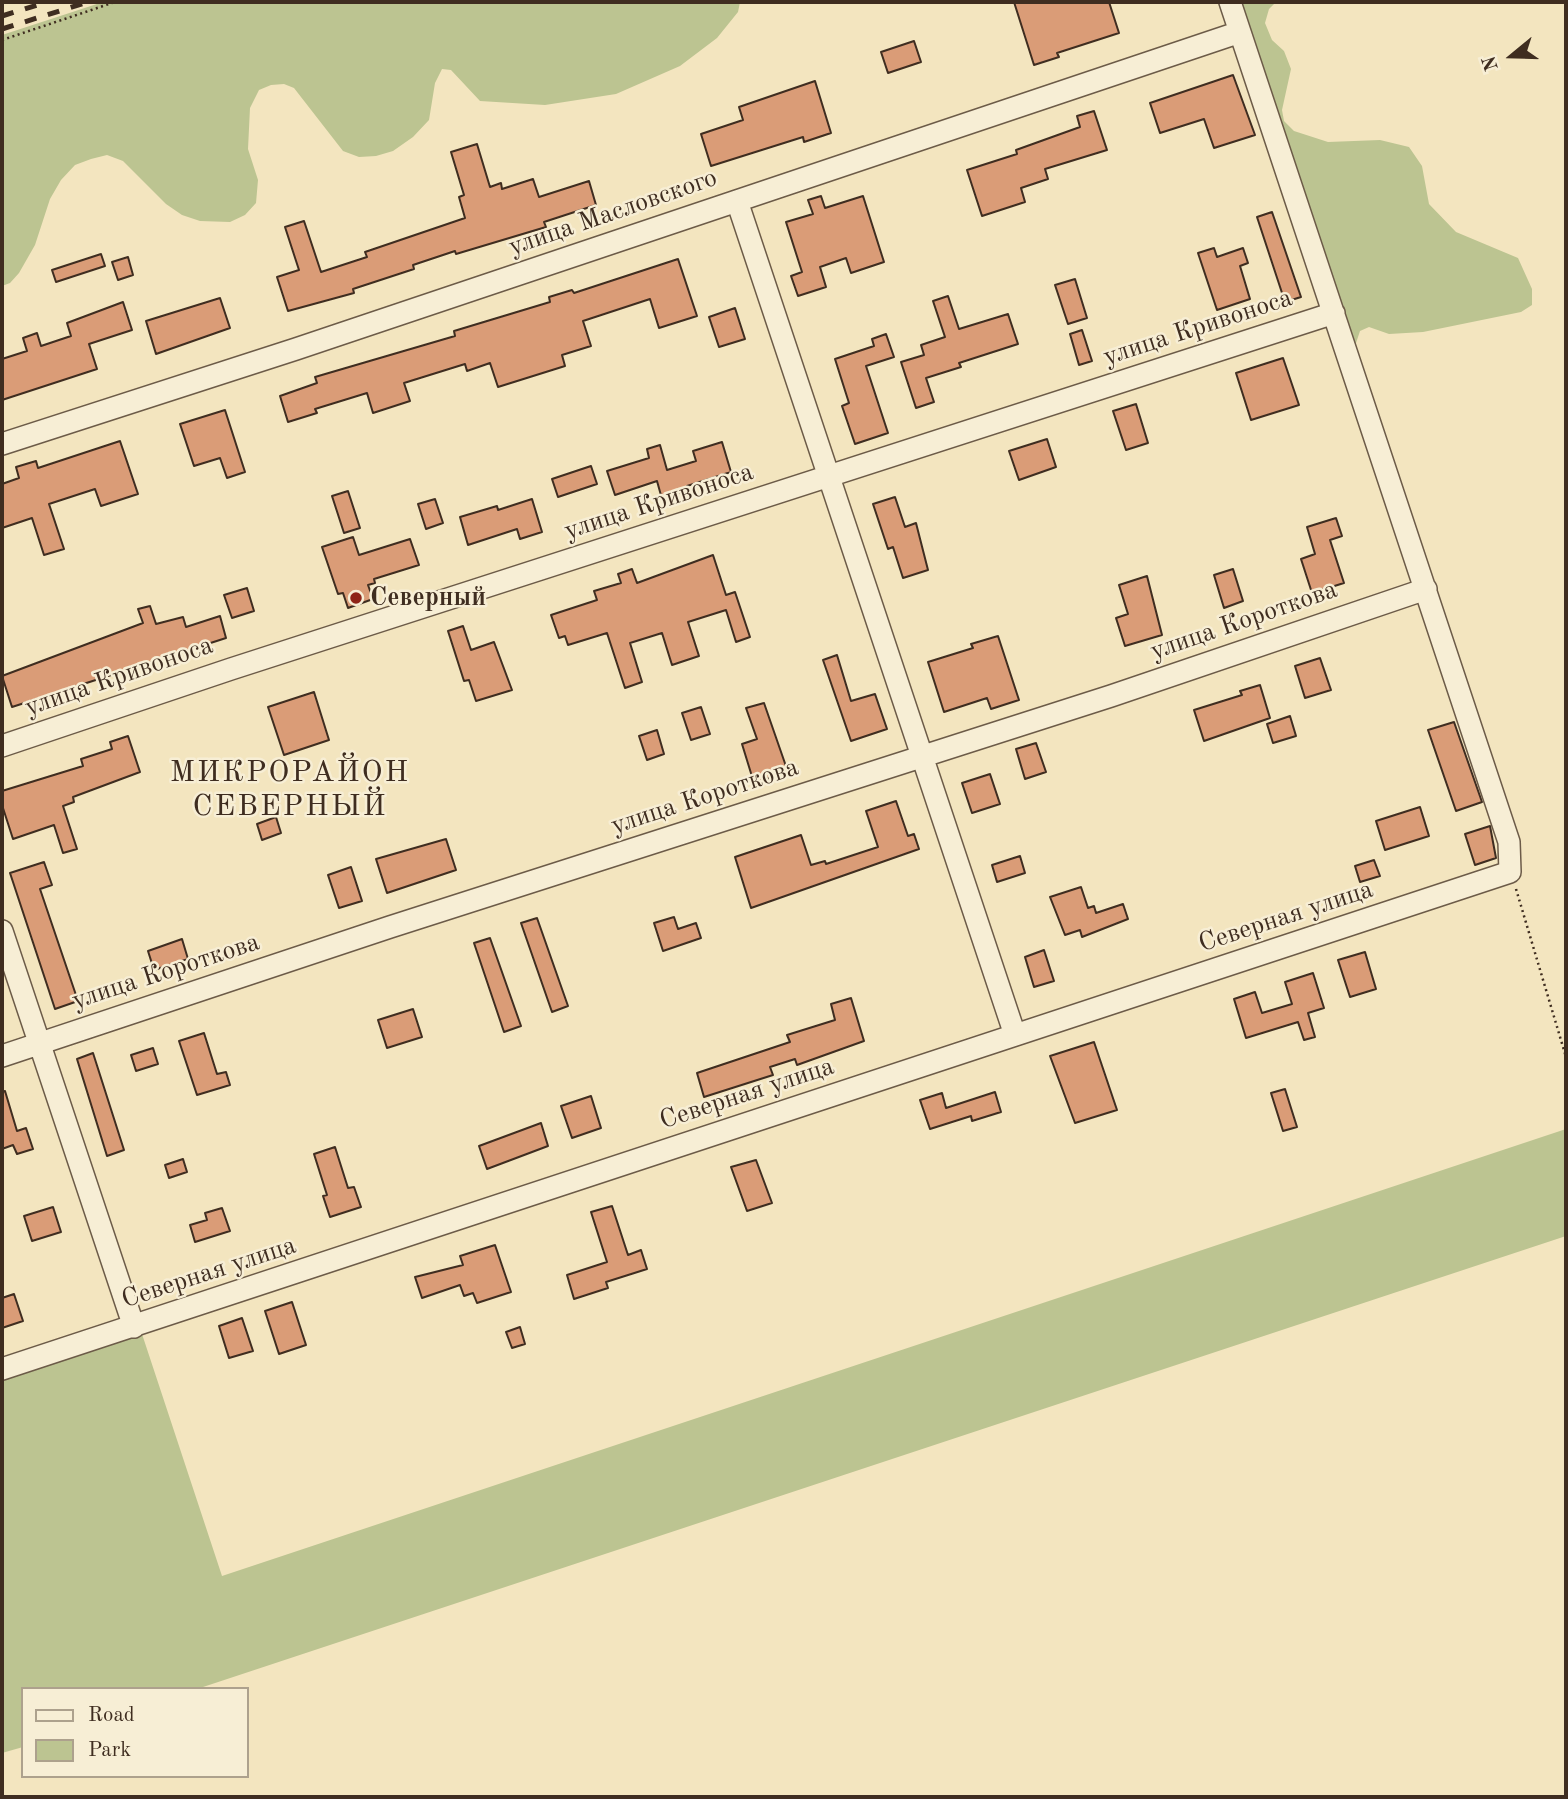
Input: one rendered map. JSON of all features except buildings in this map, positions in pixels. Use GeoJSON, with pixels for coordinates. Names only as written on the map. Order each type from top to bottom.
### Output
{"type":"FeatureCollection","features":[{"type":"Feature","properties":{"kind":"street"},"geometry":{"type":"LineString","coordinates":[[1230,2],[1509,842],[1510,872]]}},
{"type":"Feature","properties":{"kind":"street","name":"улица Масловского"},"geometry":{"type":"LineString","coordinates":[[2,444],[1240,32]]}},
{"type":"Feature","properties":{"kind":"street"},"geometry":{"type":"LineString","coordinates":[[737,201],[1016,1035]]}},
{"type":"Feature","properties":{"kind":"street","name":"улица Кривоноса"},"geometry":{"type":"LineString","coordinates":[[2,746],[232,668],[1334,313]]}},
{"type":"Feature","properties":{"kind":"street","name":"улица Короткова"},"geometry":{"type":"LineString","coordinates":[[2,1056],[1111,696],[1426,589]]}},
{"type":"Feature","properties":{"kind":"street","name":"Северная улица"},"geometry":{"type":"LineString","coordinates":[[2,1369],[1510,872]]}},
{"type":"Feature","properties":{"kind":"street"},"geometry":{"type":"LineString","coordinates":[[2,931],[134,1327]]}},
{"type":"Feature","properties":{"kind":"path"},"geometry":{"type":"LineString","coordinates":[[2,40],[115,2]]}},
{"type":"Feature","properties":{"kind":"path"},"geometry":{"type":"LineString","coordinates":[[1510,872],[1566,1057]]}},
{"type":"Feature","properties":{"kind":"green space"},"geometry":{"type":"Polygon","coordinates":[[[103,2],[740,2],[738,12],[717,38],[680,66],[616,94],[545,105],[480,101],[451,70],[442,69],[435,83],[429,120],[413,137],[393,151],[376,156],[359,157],[343,151],[294,88],[284,84],[271,85],[259,90],[250,108],[248,149],[258,180],[256,203],[245,215],[230,222],[200,221],[182,215],[166,204],[123,161],[107,155],[91,159],[75,165],[61,180],[50,199],[35,245],[19,273],[10,283],[2,286],[2,35],[103,2]]]}},
{"type":"Feature","properties":{"kind":"green space"},"geometry":{"type":"Polygon","coordinates":[[[1241,2],[1276,2],[1269,9],[1265,23],[1272,40],[1284,51],[1291,69],[1282,110],[1284,121],[1294,131],[1328,142],[1380,140],[1409,147],[1422,166],[1429,204],[1456,232],[1518,258],[1532,289],[1532,305],[1521,312],[1423,332],[1389,334],[1369,327],[1360,331],[1354,349],[1241,2]]]}},
{"type":"Feature","properties":{"kind":"green space"},"geometry":{"type":"Polygon","coordinates":[[[1566,1129],[1566,1236],[203,1687],[21,1687],[21,1748],[2,1753],[2,1378],[142,1334],[222,1576],[1566,1129]]]}},
{"type":"Feature","properties":{"kind":"railway"},"geometry":{"type":"LineString","coordinates":[[2,16],[47,2]]}},
{"type":"Feature","properties":{"kind":"railway"},"geometry":{"type":"LineString","coordinates":[[2,29],[88,2]]}},
{"type":"Feature","properties":{"kind":"place","name":"Северный"},"geometry":{"type":"Point","coordinates":[356,598]}},
{"type":"Feature","properties":{"kind":"district","name":"МИКРОРАЙОН СЕВЕРНЫЙ"},"geometry":{"type":"Point","coordinates":[290,790]}}]}
